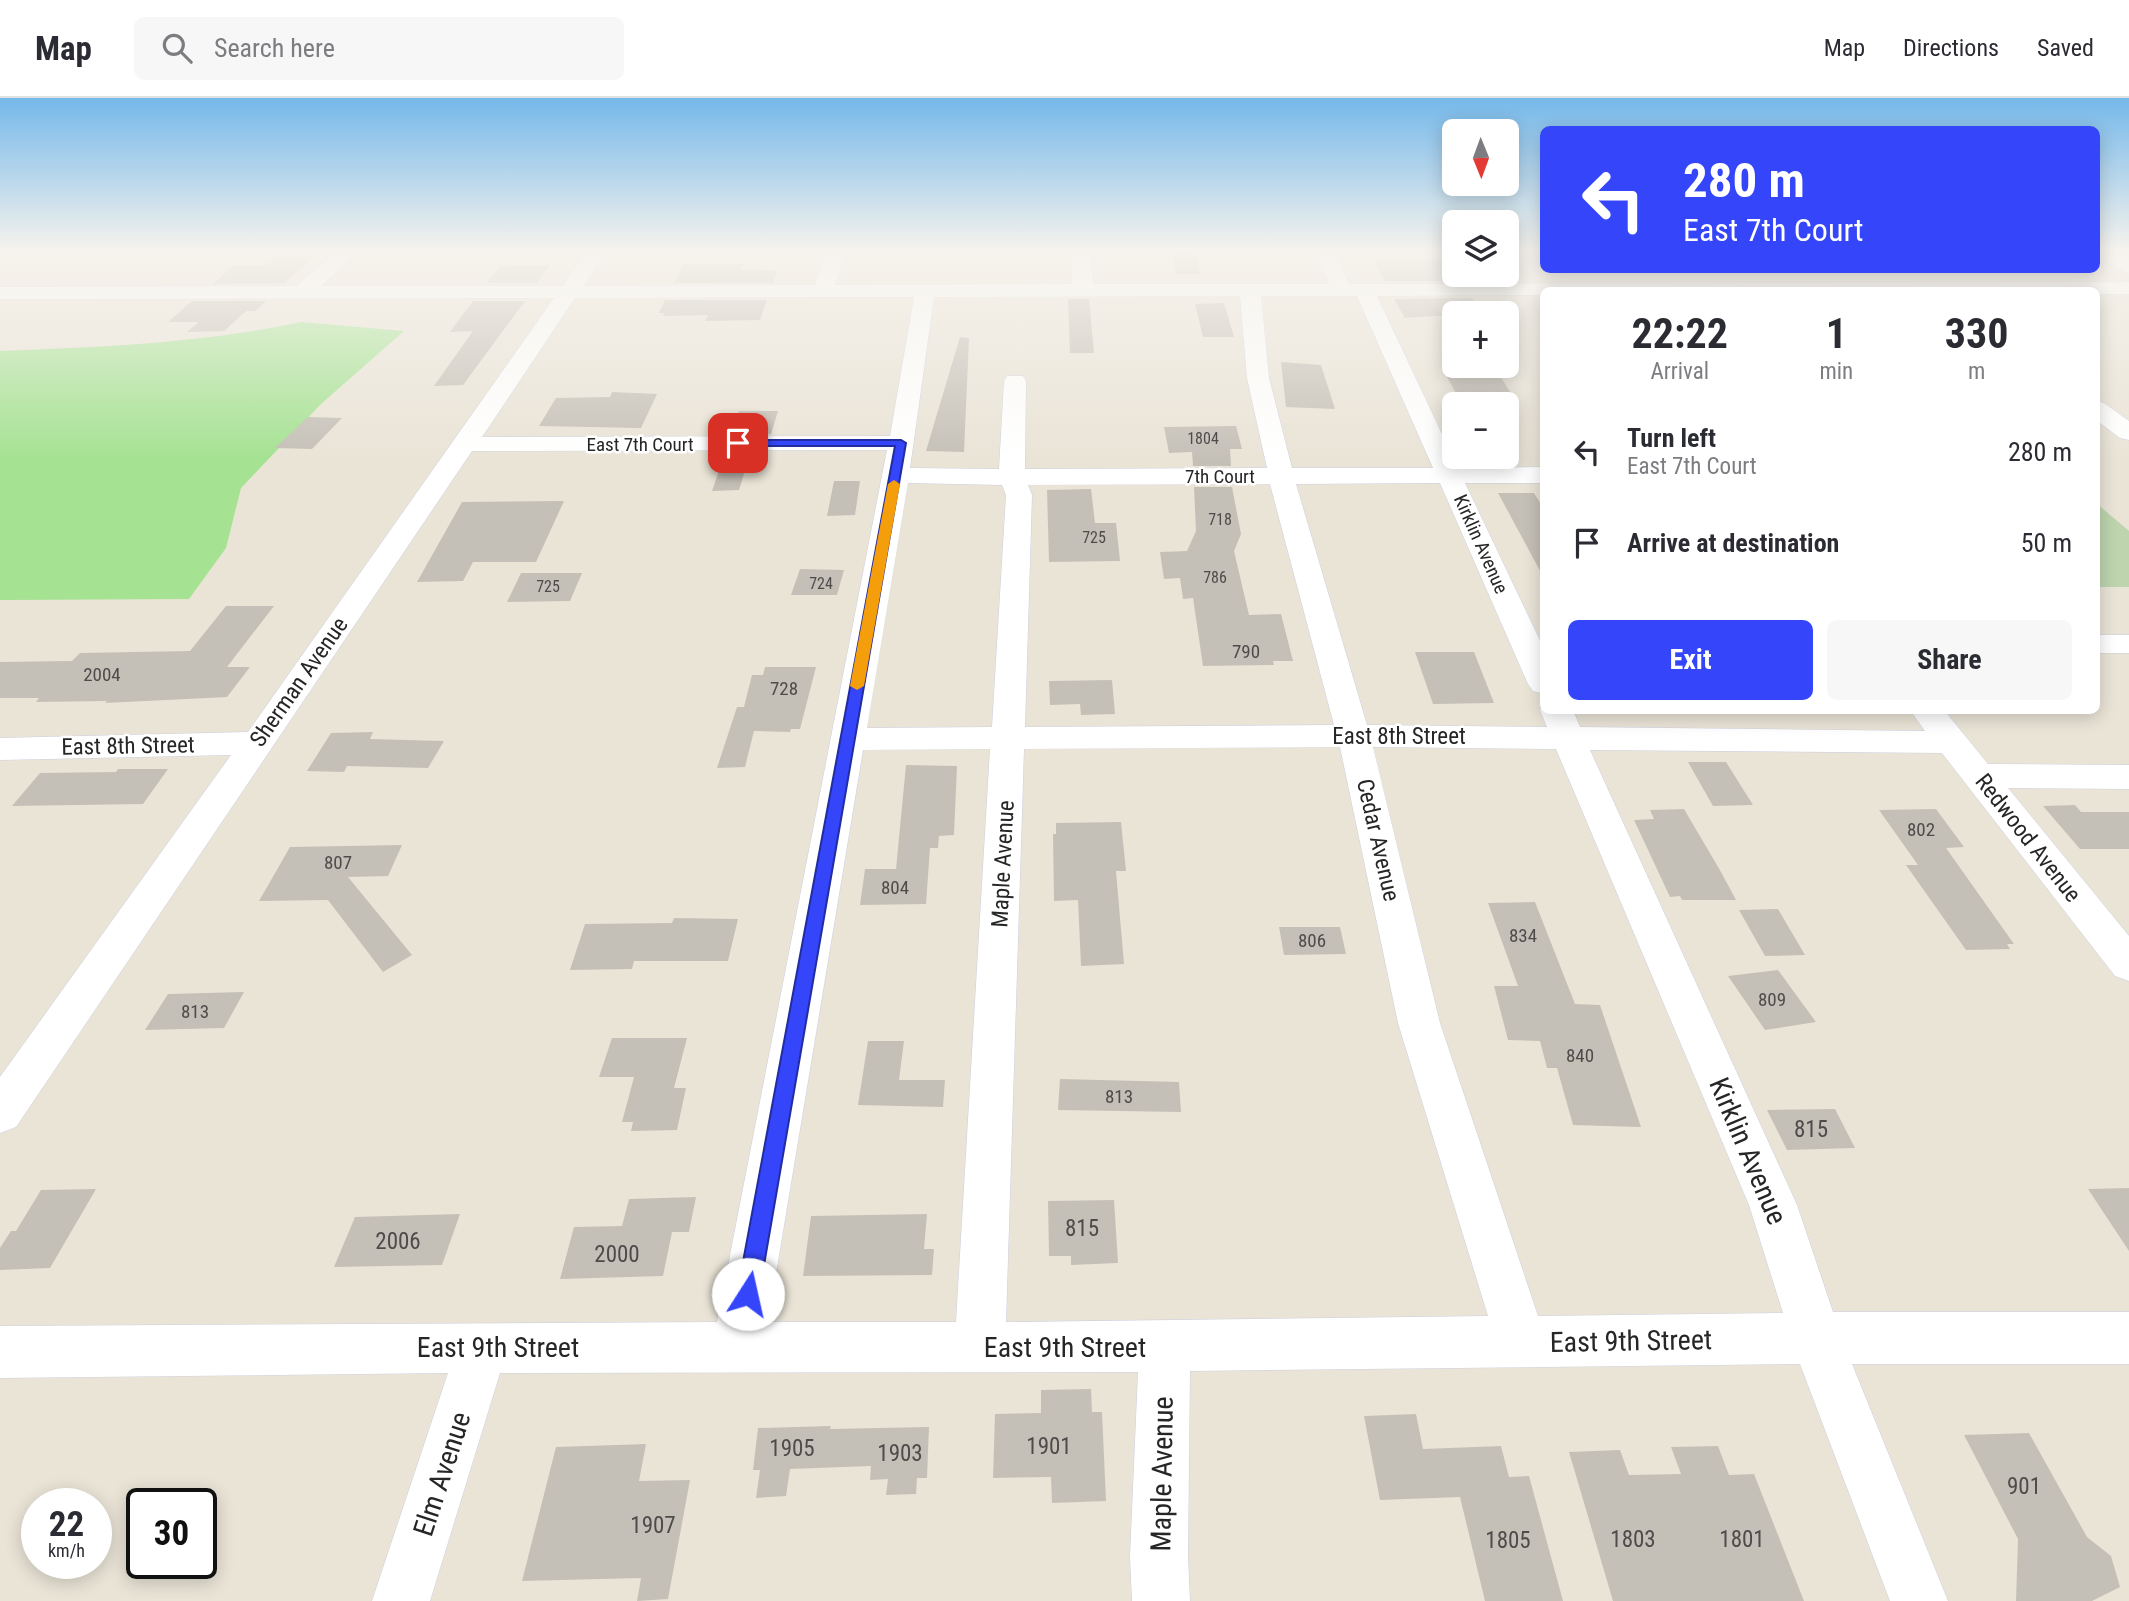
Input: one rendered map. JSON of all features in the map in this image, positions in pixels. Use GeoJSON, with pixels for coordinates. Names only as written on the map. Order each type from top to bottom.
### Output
{"type":"FeatureCollection","features":[{"type":"Feature","properties":{"kind":"street","name":"Sherman Avenue"},"geometry":{"type":"LineString","coordinates":[[0,1113],[16,1067],[256,743],[549,320]]}},
{"type":"Feature","properties":{"kind":"street"},"geometry":{"type":"LineString","coordinates":[[738,1348],[898,459],[920,320]]}},
{"type":"Feature","properties":{"kind":"street","name":"Cedar Avenue"},"geometry":{"type":"LineString","coordinates":[[1253,320],[1258,378],[1281,475],[1354,736],[1419,1023],[1522,1343]]}},
{"type":"Feature","properties":{"kind":"street","name":"Kirklin Avenue"},"geometry":{"type":"LineString","coordinates":[[1370,320],[1450,475],[1540,675]]}},
{"type":"Feature","properties":{"kind":"street","name":"Maple Avenue"},"geometry":{"type":"LineString","coordinates":[[980,1348],[1019,495],[1012,477],[1015,381]]}},
{"type":"Feature","properties":{"kind":"street"},"geometry":{"type":"LineString","coordinates":[[2100,411],[2129,433]]}},
{"type":"Feature","properties":{"kind":"street","name":"East 7th Court"},"geometry":{"type":"LineString","coordinates":[[464,444],[898,459]]}},
{"type":"Feature","properties":{"kind":"street","name":"7th Court"},"geometry":{"type":"LineString","coordinates":[[898,459],[1012,477],[1540,475]]}},
{"type":"Feature","properties":{"kind":"street"},"geometry":{"type":"LineString","coordinates":[[2100,644],[2129,644]]}},
{"type":"Feature","properties":{"kind":"street","name":"Redwood Avenue"},"geometry":{"type":"LineString","coordinates":[[1929,714],[2129,965]]}},
{"type":"Feature","properties":{"kind":"street","name":"Kirklin Avenue"},"geometry":{"type":"LineString","coordinates":[[1562,724],[1773,1205],[1816,1338],[1919,1601]]}},
{"type":"Feature","properties":{"kind":"street","name":"East 8th Street"},"geometry":{"type":"LineString","coordinates":[[847,739],[1354,736],[1562,724],[1951,742]]}},
{"type":"Feature","properties":{"kind":"street","name":"East 8th Street"},"geometry":{"type":"LineString","coordinates":[[0,749],[256,743]]}},
{"type":"Feature","properties":{"kind":"street"},"geometry":{"type":"LineString","coordinates":[[1979,776],[2129,777]]}},
{"type":"Feature","properties":{"kind":"street","name":"East 9th Street"},"geometry":{"type":"LineString","coordinates":[[0,1352],[482,1346],[980,1348],[1816,1338],[2129,1338]]}},
{"type":"Feature","properties":{"kind":"street","name":"Elm Avenue"},"geometry":{"type":"LineString","coordinates":[[401,1601],[482,1346]]}},
{"type":"Feature","properties":{"kind":"street","name":"Maple Avenue"},"geometry":{"type":"LineString","coordinates":[[1161,1601],[1159,1557],[1165,1347]]}},
{"type":"Feature","properties":{"kind":"green space"},"geometry":{"type":"Polygon","coordinates":[[[301,322],[404,331],[321,404],[241,488],[226,548],[189,599],[0,600],[0,351],[114,346],[189,339],[301,322]]]}},
{"type":"Feature","properties":{"kind":"green space"},"geometry":{"type":"Polygon","coordinates":[[[2100,506],[2129,531],[2129,587],[2100,587],[2100,506]]]}},
{"type":"Feature","properties":{"kind":"building"},"geometry":{"type":"Polygon","coordinates":[[[236,320],[224,331],[187,332],[199,322],[168,322],[236,320]]]}},
{"type":"Feature","properties":{"kind":"building"},"geometry":{"type":"Polygon","coordinates":[[[459,320],[511,320],[463,385],[434,386],[473,331],[450,332],[459,320]]]}},
{"type":"Feature","properties":{"kind":"building"},"geometry":{"type":"Polygon","coordinates":[[[1069,320],[1091,320],[1094,353],[1070,353],[1069,320]]]}},
{"type":"Feature","properties":{"kind":"building"},"geometry":{"type":"Polygon","coordinates":[[[1199,320],[1229,320],[1234,337],[1203,337],[1199,320]]]}},
{"type":"Feature","properties":{"kind":"building"},"geometry":{"type":"Polygon","coordinates":[[[960,337],[969,338],[964,452],[926,451],[960,337]]]}},
{"type":"Feature","properties":{"kind":"building"},"geometry":{"type":"Polygon","coordinates":[[[1281,362],[1321,365],[1335,409],[1286,407],[1281,362]]]}},
{"type":"Feature","properties":{"kind":"building"},"geometry":{"type":"Polygon","coordinates":[[[1448,378],[1501,378],[1510,392],[1455,392],[1448,378]]]}},
{"type":"Feature","properties":{"kind":"building"},"geometry":{"type":"Polygon","coordinates":[[[612,392],[657,394],[641,428],[539,426],[556,398],[610,397],[612,392]]]}},
{"type":"Feature","properties":{"kind":"building"},"geometry":{"type":"Polygon","coordinates":[[[739,411],[778,411],[771,434],[731,434],[739,411]]]}},
{"type":"Feature","properties":{"kind":"building"},"geometry":{"type":"Polygon","coordinates":[[[308,417],[342,418],[312,449],[275,448],[308,417]]]}},
{"type":"Feature","properties":{"kind":"building"},"geometry":{"type":"Polygon","coordinates":[[[1236,426],[1242,449],[1230,449],[1231,466],[1193,466],[1192,452],[1169,453],[1164,427],[1236,426]]]}},
{"type":"Feature","properties":{"kind":"building"},"geometry":{"type":"Polygon","coordinates":[[[725,453],[765,453],[761,467],[746,467],[739,490],[712,491],[725,453]]]}},
{"type":"Feature","properties":{"kind":"building"},"geometry":{"type":"Polygon","coordinates":[[[834,481],[860,481],[855,515],[827,516],[834,481]]]}},
{"type":"Feature","properties":{"kind":"building"},"geometry":{"type":"Polygon","coordinates":[[[1194,487],[1232,487],[1241,534],[1234,551],[1249,615],[1281,614],[1293,661],[1273,661],[1274,665],[1203,666],[1193,598],[1183,599],[1180,578],[1164,579],[1160,552],[1187,551],[1196,531],[1194,487]]]}},
{"type":"Feature","properties":{"kind":"building"},"geometry":{"type":"Polygon","coordinates":[[[1091,489],[1095,523],[1116,523],[1120,561],[1049,562],[1047,490],[1091,489]]]}},
{"type":"Feature","properties":{"kind":"building"},"geometry":{"type":"Polygon","coordinates":[[[1498,493],[1534,493],[1540,503],[1540,571],[1498,493]]]}},
{"type":"Feature","properties":{"kind":"building"},"geometry":{"type":"Polygon","coordinates":[[[564,501],[536,562],[473,562],[463,581],[417,582],[462,502],[564,501]]]}},
{"type":"Feature","properties":{"kind":"building"},"geometry":{"type":"Polygon","coordinates":[[[800,569],[844,570],[837,595],[791,595],[800,569]]]}},
{"type":"Feature","properties":{"kind":"building"},"geometry":{"type":"Polygon","coordinates":[[[521,573],[582,573],[570,601],[507,602],[521,573]]]}},
{"type":"Feature","properties":{"kind":"building"},"geometry":{"type":"Polygon","coordinates":[[[226,606],[274,606],[227,667],[250,667],[227,697],[105,703],[107,701],[36,702],[39,698],[0,698],[0,662],[72,661],[80,653],[190,651],[226,606]]]}},
{"type":"Feature","properties":{"kind":"building"},"geometry":{"type":"Polygon","coordinates":[[[1415,652],[1474,652],[1494,703],[1433,704],[1415,652]]]}},
{"type":"Feature","properties":{"kind":"building"},"geometry":{"type":"Polygon","coordinates":[[[765,667],[816,667],[800,729],[791,729],[790,732],[754,731],[745,767],[717,768],[737,707],[744,707],[752,675],[763,675],[765,667]]]}},
{"type":"Feature","properties":{"kind":"building"},"geometry":{"type":"Polygon","coordinates":[[[1112,680],[1115,714],[1081,715],[1080,704],[1050,705],[1049,681],[1112,680]]]}},
{"type":"Feature","properties":{"kind":"building"},"geometry":{"type":"Polygon","coordinates":[[[373,732],[370,739],[444,741],[428,768],[347,766],[344,772],[307,771],[331,733],[373,732]]]}},
{"type":"Feature","properties":{"kind":"building"},"geometry":{"type":"Polygon","coordinates":[[[1688,762],[1726,762],[1753,805],[1713,806],[1688,762]]]}},
{"type":"Feature","properties":{"kind":"building"},"geometry":{"type":"Polygon","coordinates":[[[906,765],[957,766],[954,835],[939,836],[938,848],[930,848],[926,904],[860,905],[865,869],[896,869],[906,765]]]}},
{"type":"Feature","properties":{"kind":"building"},"geometry":{"type":"Polygon","coordinates":[[[118,769],[168,769],[143,804],[12,806],[40,773],[116,772],[118,769]]]}},
{"type":"Feature","properties":{"kind":"building"},"geometry":{"type":"Polygon","coordinates":[[[2075,805],[2081,812],[2129,812],[2129,849],[2080,849],[2043,806],[2075,805]]]}},
{"type":"Feature","properties":{"kind":"building"},"geometry":{"type":"Polygon","coordinates":[[[1684,809],[1736,900],[1682,900],[1680,896],[1670,897],[1634,820],[1654,819],[1650,810],[1684,809]]]}},
{"type":"Feature","properties":{"kind":"building"},"geometry":{"type":"Polygon","coordinates":[[[1936,809],[1964,847],[1946,848],[2014,944],[2007,944],[2010,949],[1966,950],[1906,865],[1918,865],[1879,810],[1936,809]]]}},
{"type":"Feature","properties":{"kind":"building"},"geometry":{"type":"Polygon","coordinates":[[[1121,822],[1126,871],[1116,871],[1124,964],[1081,966],[1078,900],[1054,901],[1053,834],[1056,834],[1056,823],[1121,822]]]}},
{"type":"Feature","properties":{"kind":"building"},"geometry":{"type":"Polygon","coordinates":[[[402,845],[388,876],[348,877],[412,955],[383,972],[328,900],[259,901],[290,847],[402,845]]]}},
{"type":"Feature","properties":{"kind":"building"},"geometry":{"type":"Polygon","coordinates":[[[1535,902],[1575,1004],[1600,1005],[1641,1127],[1573,1125],[1557,1068],[1547,1068],[1540,1041],[1508,1040],[1494,986],[1518,986],[1488,903],[1535,902]]]}},
{"type":"Feature","properties":{"kind":"building"},"geometry":{"type":"Polygon","coordinates":[[[1778,909],[1805,955],[1765,956],[1739,910],[1778,909]]]}},
{"type":"Feature","properties":{"kind":"building"},"geometry":{"type":"Polygon","coordinates":[[[674,918],[738,919],[728,961],[634,961],[632,969],[570,970],[585,924],[672,923],[674,918]]]}},
{"type":"Feature","properties":{"kind":"building"},"geometry":{"type":"Polygon","coordinates":[[[1279,927],[1340,927],[1346,954],[1284,955],[1279,927]]]}},
{"type":"Feature","properties":{"kind":"building"},"geometry":{"type":"Polygon","coordinates":[[[1778,970],[1816,1022],[1765,1030],[1728,976],[1778,970]]]}},
{"type":"Feature","properties":{"kind":"building"},"geometry":{"type":"Polygon","coordinates":[[[244,992],[224,1028],[145,1030],[168,994],[244,992]]]}},
{"type":"Feature","properties":{"kind":"building"},"geometry":{"type":"Polygon","coordinates":[[[612,1038],[687,1038],[674,1088],[686,1088],[677,1130],[631,1131],[633,1122],[622,1122],[634,1077],[599,1077],[612,1038]]]}},
{"type":"Feature","properties":{"kind":"building"},"geometry":{"type":"Polygon","coordinates":[[[868,1041],[904,1041],[899,1080],[945,1080],[943,1107],[858,1105],[868,1041]]]}},
{"type":"Feature","properties":{"kind":"building"},"geometry":{"type":"Polygon","coordinates":[[[1060,1079],[1179,1082],[1181,1112],[1058,1110],[1060,1079]]]}},
{"type":"Feature","properties":{"kind":"building"},"geometry":{"type":"Polygon","coordinates":[[[1835,1109],[1855,1148],[1787,1150],[1767,1110],[1835,1109]]]}},
{"type":"Feature","properties":{"kind":"building"},"geometry":{"type":"Polygon","coordinates":[[[2129,1188],[2129,1251],[2088,1189],[2129,1188]]]}},
{"type":"Feature","properties":{"kind":"building"},"geometry":{"type":"Polygon","coordinates":[[[96,1189],[50,1268],[0,1270],[0,1248],[11,1231],[16,1231],[41,1190],[96,1189]]]}},
{"type":"Feature","properties":{"kind":"building"},"geometry":{"type":"Polygon","coordinates":[[[696,1197],[689,1232],[672,1232],[663,1276],[560,1279],[574,1227],[622,1226],[629,1199],[696,1197]]]}},
{"type":"Feature","properties":{"kind":"building"},"geometry":{"type":"Polygon","coordinates":[[[1114,1200],[1118,1263],[1071,1265],[1071,1256],[1049,1256],[1048,1201],[1114,1200]]]}},
{"type":"Feature","properties":{"kind":"building"},"geometry":{"type":"Polygon","coordinates":[[[460,1214],[442,1265],[334,1267],[355,1217],[460,1214]]]}},
{"type":"Feature","properties":{"kind":"building"},"geometry":{"type":"Polygon","coordinates":[[[927,1214],[924,1249],[934,1249],[932,1275],[803,1276],[811,1216],[927,1214]]]}},
{"type":"Feature","properties":{"kind":"building"},"geometry":{"type":"Polygon","coordinates":[[[1091,1389],[1092,1412],[1102,1412],[1106,1501],[1052,1503],[1051,1477],[993,1478],[995,1414],[1041,1413],[1041,1390],[1091,1389]]]}},
{"type":"Feature","properties":{"kind":"building"},"geometry":{"type":"Polygon","coordinates":[[[1416,1414],[1423,1449],[1501,1446],[1509,1477],[1529,1476],[1563,1601],[1485,1601],[1460,1497],[1380,1500],[1364,1416],[1416,1414]]]}},
{"type":"Feature","properties":{"kind":"building"},"geometry":{"type":"Polygon","coordinates":[[[831,1426],[830,1429],[929,1427],[927,1478],[917,1478],[916,1494],[886,1495],[888,1479],[870,1480],[871,1466],[790,1469],[786,1496],[756,1498],[760,1470],[753,1470],[758,1428],[831,1426]]]}},
{"type":"Feature","properties":{"kind":"building"},"geometry":{"type":"Polygon","coordinates":[[[2029,1433],[2087,1537],[2111,1556],[2120,1587],[2092,1601],[2016,1601],[2018,1539],[1964,1435],[2029,1433]]]}},
{"type":"Feature","properties":{"kind":"building"},"geometry":{"type":"Polygon","coordinates":[[[646,1444],[639,1481],[690,1480],[668,1599],[637,1601],[641,1578],[522,1581],[556,1447],[646,1444]]]}},
{"type":"Feature","properties":{"kind":"building"},"geometry":{"type":"Polygon","coordinates":[[[1718,1446],[1729,1475],[1754,1474],[1804,1601],[1613,1601],[1569,1452],[1620,1450],[1629,1475],[1681,1474],[1671,1447],[1718,1446]]]}},
{"type":"Feature","properties":{"kind":"slow traffic"},"geometry":{"type":"LineString","coordinates":[[857,686],[894,484]]}},
{"type":"Feature","properties":{"kind":"route"},"geometry":{"type":"LineString","coordinates":[[738,443],[901,443],[748,1294]]}}]}
